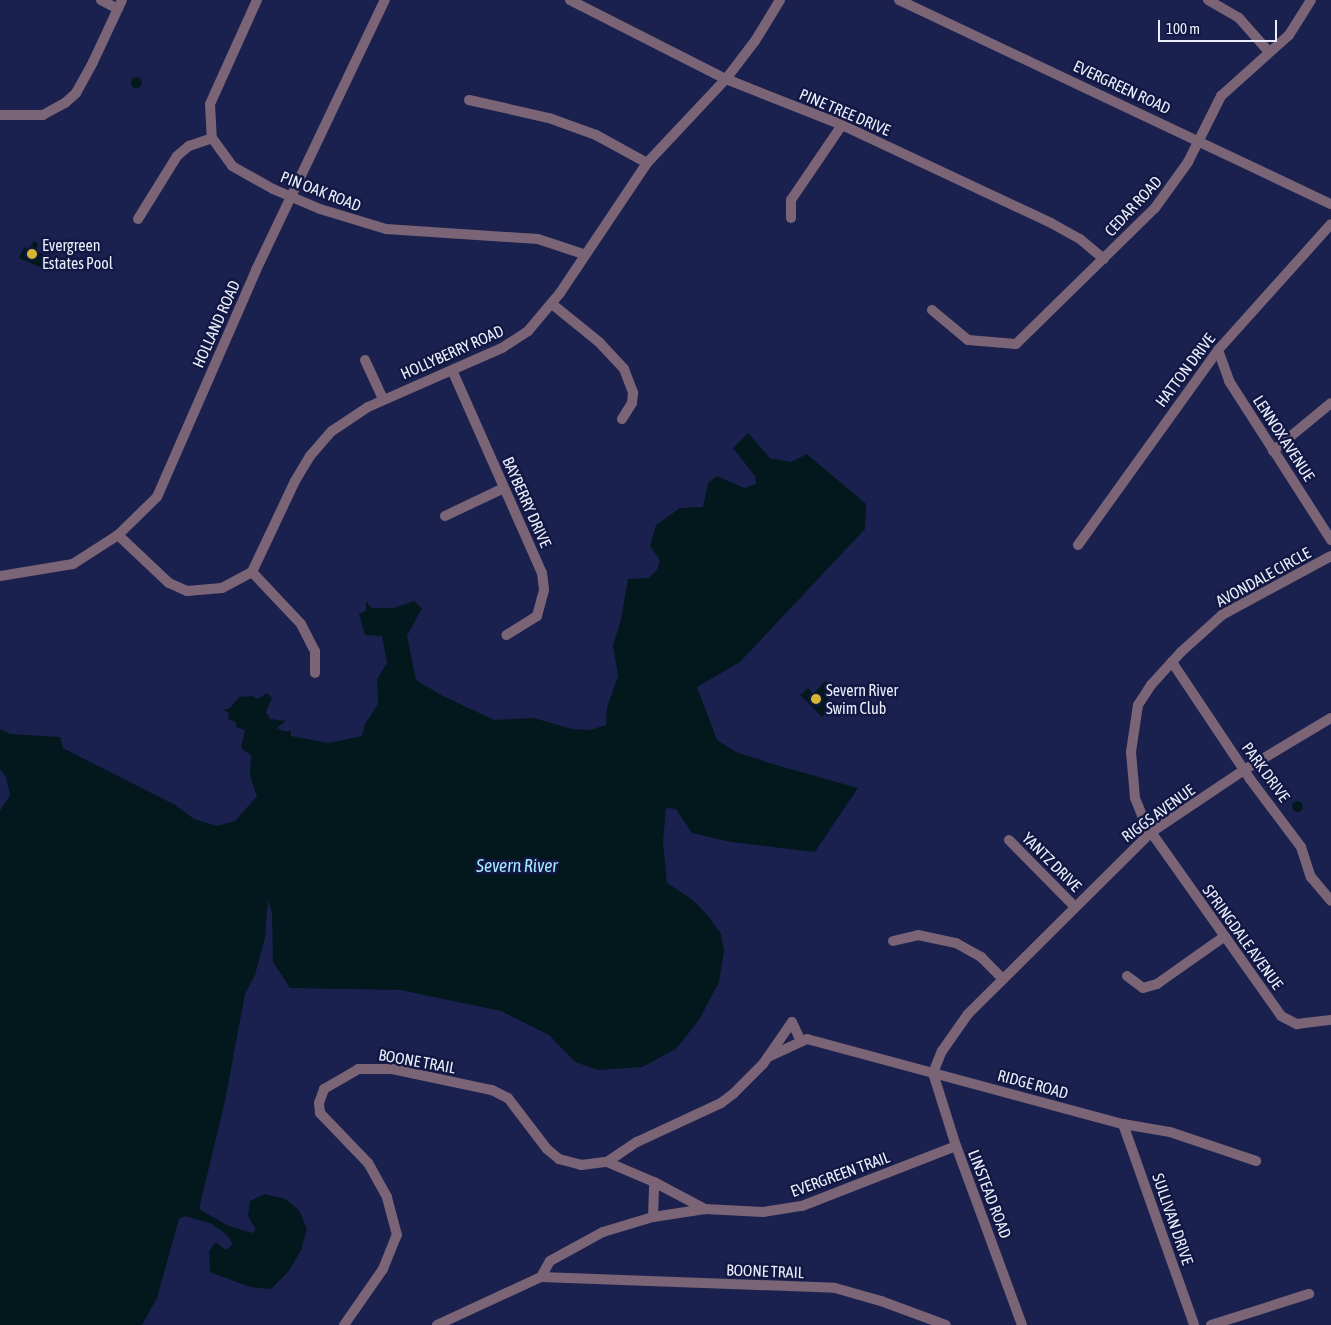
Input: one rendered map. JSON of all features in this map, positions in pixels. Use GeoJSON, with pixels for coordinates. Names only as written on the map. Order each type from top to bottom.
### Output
{"type":"FeatureCollection","features":[{"type":"Feature","properties":{"kind":"street"},"geometry":{"type":"LineString","coordinates":[[0,115],[43,116],[65,103],[76,93],[120,5],[101,0]]}},
{"type":"Feature","properties":{"kind":"street"},"geometry":{"type":"LineString","coordinates":[[138,219],[178,156],[189,146],[212,138],[211,102],[257,0]]}},
{"type":"Feature","properties":{"kind":"street","name":"HOLLAND ROAD"},"geometry":{"type":"LineString","coordinates":[[0,576],[16,571],[64,568],[118,535],[157,496],[217,356],[385,0]]}},
{"type":"Feature","properties":{"kind":"street","name":"PINE TREE DRIVE"},"geometry":{"type":"LineString","coordinates":[[570,0],[726,80],[842,125],[1051,223],[1080,239],[1104,259]]}},
{"type":"Feature","properties":{"kind":"street","name":"HOLLYBERRY ROAD"},"geometry":{"type":"LineString","coordinates":[[252,572],[310,456],[341,424],[383,399],[515,341],[552,304],[583,254],[646,163],[726,80],[755,42],[780,0]]}},
{"type":"Feature","properties":{"kind":"street","name":"EVERGREEN ROAD"},"geometry":{"type":"LineString","coordinates":[[899,0],[1198,139],[1331,204]]}},
{"type":"Feature","properties":{"kind":"street"},"geometry":{"type":"LineString","coordinates":[[1208,0],[1239,18],[1269,52]]}},
{"type":"Feature","properties":{"kind":"street","name":"CEDAR ROAD"},"geometry":{"type":"LineString","coordinates":[[932,310],[968,340],[1016,344],[1104,259],[1168,192],[1188,162],[1221,96],[1292,32],[1311,0]]}},
{"type":"Feature","properties":{"kind":"street"},"geometry":{"type":"LineString","coordinates":[[469,100],[548,118],[596,135],[646,163]]}},
{"type":"Feature","properties":{"kind":"street"},"geometry":{"type":"LineString","coordinates":[[791,218],[791,200],[842,125]]}},
{"type":"Feature","properties":{"kind":"street","name":"PIN OAK ROAD"},"geometry":{"type":"LineString","coordinates":[[212,138],[232,166],[291,197],[338,216],[386,228],[538,239],[583,254]]}},
{"type":"Feature","properties":{"kind":"street","name":"HATTON DRIVE"},"geometry":{"type":"LineString","coordinates":[[1078,545],[1218,350],[1331,224]]}},
{"type":"Feature","properties":{"kind":"street"},"geometry":{"type":"LineString","coordinates":[[552,304],[599,342],[624,368],[633,393],[622,419]]}},
{"type":"Feature","properties":{"kind":"street","name":"LENNOX AVENUE"},"geometry":{"type":"LineString","coordinates":[[1218,350],[1229,381],[1331,540]]}},
{"type":"Feature","properties":{"kind":"street"},"geometry":{"type":"LineString","coordinates":[[365,360],[383,399]]}},
{"type":"Feature","properties":{"kind":"street","name":"BAYBERRY DRIVE"},"geometry":{"type":"LineString","coordinates":[[452,370],[542,573],[544,590],[537,616],[506,635]]}},
{"type":"Feature","properties":{"kind":"street"},"geometry":{"type":"LineString","coordinates":[[1273,451],[1331,403]]}},
{"type":"Feature","properties":{"kind":"street"},"geometry":{"type":"LineString","coordinates":[[445,516],[504,488]]}},
{"type":"Feature","properties":{"kind":"street"},"geometry":{"type":"LineString","coordinates":[[118,535],[169,584],[187,591],[222,588],[252,572],[301,624],[315,652],[315,673]]}},
{"type":"Feature","properties":{"kind":"street","name":"AVONDALE CIRCLE"},"geometry":{"type":"LineString","coordinates":[[1150,833],[1134,790],[1131,752],[1134,724],[1143,696],[1172,662],[1222,615],[1331,556]]}},
{"type":"Feature","properties":{"kind":"street","name":"PARK DRIVE"},"geometry":{"type":"LineString","coordinates":[[1172,662],[1244,770],[1301,846],[1311,877],[1331,901]]}},
{"type":"Feature","properties":{"kind":"street","name":"RIGGS AVENUE"},"geometry":{"type":"LineString","coordinates":[[933,1073],[957,1027],[1074,906],[1150,833],[1244,770],[1331,718]]}},
{"type":"Feature","properties":{"kind":"street","name":"SPRINGDALE AVENUE"},"geometry":{"type":"LineString","coordinates":[[1150,833],[1282,1016],[1289,1023],[1331,1020]]}},
{"type":"Feature","properties":{"kind":"street","name":"YANTZ DRIVE"},"geometry":{"type":"LineString","coordinates":[[1009,840],[1074,906]]}},
{"type":"Feature","properties":{"kind":"street"},"geometry":{"type":"LineString","coordinates":[[893,942],[918,934],[956,943],[982,957],[1003,979]]}},
{"type":"Feature","properties":{"kind":"street"},"geometry":{"type":"LineString","coordinates":[[1127,976],[1143,988],[1157,984],[1225,936]]}},
{"type":"Feature","properties":{"kind":"street","name":"BOONE TRAIL"},"geometry":{"type":"LineString","coordinates":[[344,1325],[383,1269],[397,1235],[396,1221],[368,1163],[320,1113],[321,1093],[339,1079],[358,1069],[392,1069],[492,1090],[516,1107],[546,1149],[559,1159],[582,1165],[607,1162],[666,1126],[720,1103],[768,1057],[792,1022],[801,1041]]}},
{"type":"Feature","properties":{"kind":"street","name":"RIDGE ROAD"},"geometry":{"type":"LineString","coordinates":[[801,1041],[807,1039],[1123,1124],[1170,1132],[1256,1161]]}},
{"type":"Feature","properties":{"kind":"street"},"geometry":{"type":"LineString","coordinates":[[768,1057],[801,1041]]}},
{"type":"Feature","properties":{"kind":"street","name":"LINSTEAD ROAD"},"geometry":{"type":"LineString","coordinates":[[933,1073],[956,1146],[1022,1325]]}},
{"type":"Feature","properties":{"kind":"street","name":"SULLIVAN DRIVE"},"geometry":{"type":"LineString","coordinates":[[1123,1124],[1194,1325]]}},
{"type":"Feature","properties":{"kind":"street","name":"EVERGREEN TRAIL"},"geometry":{"type":"LineString","coordinates":[[541,1277],[550,1261],[578,1243],[653,1217],[705,1210],[763,1212],[802,1206],[956,1146]]}},
{"type":"Feature","properties":{"kind":"street"},"geometry":{"type":"LineString","coordinates":[[626,1150],[631,1171]]}},
{"type":"Feature","properties":{"kind":"street","name":"BOONE TRAIL"},"geometry":{"type":"LineString","coordinates":[[607,1162],[654,1182],[705,1210]]}},
{"type":"Feature","properties":{"kind":"street"},"geometry":{"type":"LineString","coordinates":[[653,1217],[654,1182]]}},
{"type":"Feature","properties":{"kind":"street","name":"BOONE TRAIL"},"geometry":{"type":"LineString","coordinates":[[437,1325],[541,1277],[835,1288],[881,1300],[946,1325]]}},
{"type":"Feature","properties":{"kind":"street"},"geometry":{"type":"LineString","coordinates":[[1210,1325],[1310,1294]]}},
{"type":"Feature","properties":{"kind":"water"},"geometry":{"type":"Polygon","coordinates":[[[136,76],[142,82],[136,88],[130,82],[136,76]]]}},
{"type":"Feature","properties":{"kind":"water","name":"Evergreen Estates Pool"},"geometry":{"type":"Polygon","coordinates":[[[34,241],[38,244],[36,251],[49,257],[44,269],[19,258],[24,247],[29,249],[34,241]]]}},
{"type":"Feature","properties":{"kind":"water","name":"Severn River"},"geometry":{"type":"Polygon","coordinates":[[[748,433],[770,458],[791,462],[807,454],[866,504],[865,529],[740,662],[697,687],[717,740],[736,752],[858,788],[815,852],[731,842],[692,833],[676,809],[666,808],[663,842],[667,883],[693,900],[709,917],[721,934],[724,950],[719,982],[699,1020],[676,1049],[642,1067],[598,1070],[575,1062],[549,1035],[501,1011],[400,990],[290,988],[273,962],[272,913],[268,900],[265,938],[255,975],[245,994],[225,1101],[199,1209],[229,1226],[252,1233],[256,1230],[248,1216],[250,1201],[265,1194],[285,1199],[299,1210],[307,1229],[301,1250],[289,1271],[271,1289],[250,1287],[210,1272],[209,1251],[216,1242],[226,1250],[233,1244],[227,1235],[212,1224],[185,1216],[179,1219],[157,1298],[142,1325],[0,1325],[0,811],[10,795],[6,777],[0,769],[0,729],[10,734],[60,737],[63,748],[175,805],[194,819],[217,826],[235,821],[257,796],[250,776],[251,755],[241,748],[245,730],[237,728],[235,722],[228,719],[229,713],[223,710],[230,708],[239,697],[252,696],[258,699],[267,693],[272,698],[266,712],[270,719],[286,721],[277,728],[283,731],[291,731],[291,736],[329,743],[362,736],[365,724],[378,704],[377,679],[387,663],[382,636],[365,635],[359,614],[366,611],[366,601],[371,608],[394,608],[414,601],[422,608],[407,636],[416,680],[441,695],[494,720],[534,718],[572,729],[590,730],[606,725],[607,707],[618,676],[613,645],[621,620],[628,579],[649,578],[657,570],[660,560],[650,546],[656,525],[680,508],[703,507],[708,483],[717,476],[744,488],[756,484],[755,476],[733,448],[748,433]]]}},
{"type":"Feature","properties":{"kind":"water","name":"Severn River Swim Club"},"geometry":{"type":"Polygon","coordinates":[[[825,681],[835,691],[824,704],[829,710],[822,717],[800,695],[808,688],[813,694],[825,681]]]}},
{"type":"Feature","properties":{"kind":"water"},"geometry":{"type":"Polygon","coordinates":[[[1297,800],[1303,806],[1297,812],[1291,806],[1297,800]]]}},
{"type":"Feature","properties":{"kind":"place","name":"Evergreen Estates Pool"},"geometry":{"type":"Point","coordinates":[32,254]}},
{"type":"Feature","properties":{"kind":"place","name":"Severn River Swim Club"},"geometry":{"type":"Point","coordinates":[816,699]}}]}
